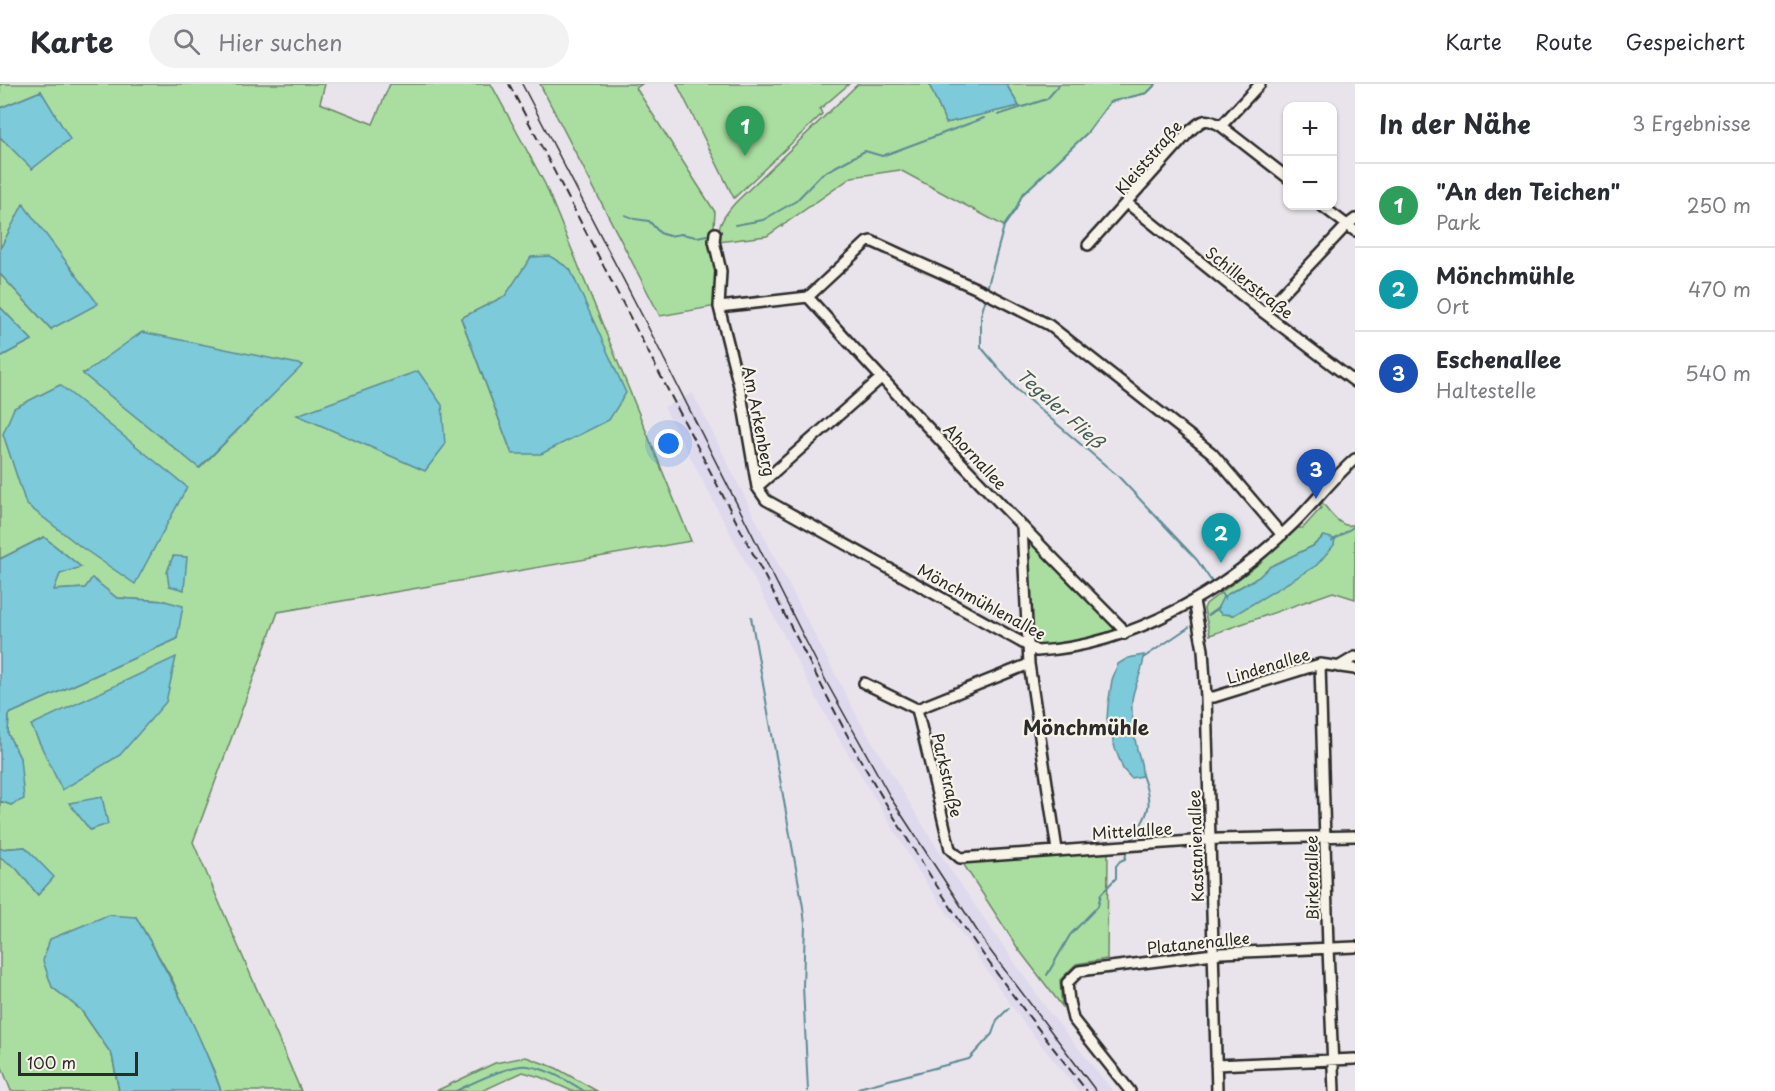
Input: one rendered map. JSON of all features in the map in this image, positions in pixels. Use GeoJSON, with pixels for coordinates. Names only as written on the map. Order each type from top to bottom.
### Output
{"type":"FeatureCollection","features":[{"type":"Feature","properties":{"kind":"street"},"geometry":{"type":"LineString","coordinates":[[1260,84],[1221,126],[1283,175]]}},
{"type":"Feature","properties":{"kind":"street","name":"Kleiststraße"},"geometry":{"type":"LineString","coordinates":[[1088,245],[1201,121],[1211,120],[1221,126]]}},
{"type":"Feature","properties":{"kind":"street","name":"Schillerstraße"},"geometry":{"type":"LineString","coordinates":[[1127,203],[1264,313],[1355,382]]}},
{"type":"Feature","properties":{"kind":"street"},"geometry":{"type":"LineString","coordinates":[[1264,313],[1352,225],[1328,210]]}},
{"type":"Feature","properties":{"kind":"street","name":"Am Arkenberg"},"geometry":{"type":"LineString","coordinates":[[715,233],[714,241],[721,271],[719,307],[741,394],[757,487]]}},
{"type":"Feature","properties":{"kind":"street"},"geometry":{"type":"LineString","coordinates":[[719,307],[808,297],[867,242],[872,241],[1049,325],[1212,453],[1282,534]]}},
{"type":"Feature","properties":{"kind":"street","name":"Ahornallee"},"geometry":{"type":"LineString","coordinates":[[808,297],[1022,527],[1121,627],[1124,634]]}},
{"type":"Feature","properties":{"kind":"street","name":"Am Arkenberg"},"geometry":{"type":"LineString","coordinates":[[757,487],[881,378]]}},
{"type":"Feature","properties":{"kind":"street","name":"Mönchmühlenallee"},"geometry":{"type":"LineString","coordinates":[[757,487],[766,500],[1037,651],[1094,643],[1124,634],[1194,601],[1245,566],[1282,534],[1355,459]]}},
{"type":"Feature","properties":{"kind":"street"},"geometry":{"type":"LineString","coordinates":[[1022,527],[1029,664],[1057,850]]}},
{"type":"Feature","properties":{"kind":"street","name":"Kastanienallee"},"geometry":{"type":"LineString","coordinates":[[1194,601],[1203,650],[1206,698],[1217,1091]]}},
{"type":"Feature","properties":{"kind":"street"},"geometry":{"type":"LineString","coordinates":[[1338,667],[1355,657]]}},
{"type":"Feature","properties":{"kind":"street"},"geometry":{"type":"LineString","coordinates":[[864,683],[917,709],[1029,664]]}},
{"type":"Feature","properties":{"kind":"street","name":"Lindenallee"},"geometry":{"type":"LineString","coordinates":[[1206,698],[1320,664],[1355,669]]}},
{"type":"Feature","properties":{"kind":"street","name":"Birkenallee"},"geometry":{"type":"LineString","coordinates":[[1320,664],[1334,1091]]}},
{"type":"Feature","properties":{"kind":"street","name":"Parkstraße"},"geometry":{"type":"LineString","coordinates":[[917,709],[950,849]]}},
{"type":"Feature","properties":{"kind":"street","name":"Mittelallee"},"geometry":{"type":"LineString","coordinates":[[950,849],[960,858],[1210,840],[1355,836]]}},
{"type":"Feature","properties":{"kind":"street","name":"Platanenallee"},"geometry":{"type":"LineString","coordinates":[[1130,1091],[1073,1019],[1067,983],[1079,971],[1221,953],[1355,947]]}},
{"type":"Feature","properties":{"kind":"street"},"geometry":{"type":"LineString","coordinates":[[1216,1065],[1355,1059]]}},
{"type":"Feature","properties":{"kind":"shaded area"},"geometry":{"type":"Polygon","coordinates":[[[693,393],[859,720],[950,869],[1049,1012],[1113,1091],[1078,1091],[1025,1025],[922,877],[830,724],[664,407],[693,393]]]}},
{"type":"Feature","properties":{"kind":"green space"},"geometry":{"type":"Polygon","coordinates":[[[0,84],[325,84],[320,103],[373,124],[390,84],[491,84],[545,184],[691,541],[278,612],[193,842],[301,1091],[221,1091],[172,979],[136,917],[52,987],[81,1010],[112,1055],[119,1091],[11,1091],[0,1062],[0,857],[16,868],[38,895],[25,847],[0,849],[0,801],[11,805],[20,758],[8,734],[9,714],[177,639],[165,601],[117,598],[92,578],[86,588],[53,590],[60,574],[81,567],[44,537],[0,559],[0,357],[32,340],[0,307],[0,274],[51,329],[24,204],[0,249],[0,137],[32,168],[41,91],[0,108],[0,84]],[[505,296],[461,318],[512,454],[505,296]],[[302,365],[83,373],[200,468],[302,365]]]}},
{"type":"Feature","properties":{"kind":"green space"},"geometry":{"type":"Polygon","coordinates":[[[540,84],[642,84],[636,88],[715,212],[713,241],[717,306],[660,316],[540,84]]]}},
{"type":"Feature","properties":{"kind":"green space"},"geometry":{"type":"Polygon","coordinates":[[[677,84],[849,84],[820,109],[822,114],[734,198],[677,84]]]}},
{"type":"Feature","properties":{"kind":"green space"},"geometry":{"type":"Polygon","coordinates":[[[858,84],[929,84],[946,123],[1019,106],[1006,84],[1156,84],[1147,93],[1110,102],[1087,133],[1022,195],[1016,209],[1004,226],[900,170],[852,177],[767,236],[718,242],[720,225],[736,202],[858,84]]]}},
{"type":"Feature","properties":{"kind":"green space"},"geometry":{"type":"Polygon","coordinates":[[[1320,500],[1340,522],[1345,525],[1355,524],[1355,599],[1333,592],[1210,635],[1204,609],[1206,604],[1260,563],[1298,528],[1303,528],[1321,508],[1320,500]],[[1312,546],[1269,567],[1259,577],[1224,597],[1217,609],[1221,614],[1234,615],[1312,546]]]}},
{"type":"Feature","properties":{"kind":"green space"},"geometry":{"type":"Polygon","coordinates":[[[1023,529],[1123,634],[1038,651],[1028,644],[1023,529]]]}},
{"type":"Feature","properties":{"kind":"green space"},"geometry":{"type":"Polygon","coordinates":[[[1108,851],[1107,959],[1076,964],[1060,980],[1062,1006],[1019,950],[962,862],[1108,851]]]}},
{"type":"Feature","properties":{"kind":"green space"},"geometry":{"type":"Polygon","coordinates":[[[526,1057],[556,1068],[597,1091],[572,1091],[523,1072],[482,1091],[436,1091],[495,1063],[526,1057]]]}},
{"type":"Feature","properties":{"kind":"water"},"geometry":{"type":"Polygon","coordinates":[[[929,84],[1006,84],[1019,106],[946,123],[929,84]]]}},
{"type":"Feature","properties":{"kind":"water"},"geometry":{"type":"Polygon","coordinates":[[[41,91],[70,139],[32,169],[0,137],[0,108],[41,91]]]}},
{"type":"Feature","properties":{"kind":"water"},"geometry":{"type":"Polygon","coordinates":[[[23,204],[98,304],[51,329],[0,274],[0,249],[23,204]]]}},
{"type":"Feature","properties":{"kind":"water"},"geometry":{"type":"Polygon","coordinates":[[[550,256],[570,269],[626,393],[609,420],[541,454],[512,454],[461,318],[505,296],[531,257],[550,256]]]}},
{"type":"Feature","properties":{"kind":"water"},"geometry":{"type":"Polygon","coordinates":[[[0,307],[32,340],[0,357],[0,307]]]}},
{"type":"Feature","properties":{"kind":"water"},"geometry":{"type":"Polygon","coordinates":[[[142,332],[303,365],[199,468],[83,374],[142,332]]]}},
{"type":"Feature","properties":{"kind":"water"},"geometry":{"type":"Polygon","coordinates":[[[418,371],[442,405],[445,445],[425,471],[297,415],[418,371]]]}},
{"type":"Feature","properties":{"kind":"water"},"geometry":{"type":"Polygon","coordinates":[[[60,385],[187,487],[135,584],[81,547],[26,504],[3,434],[14,408],[60,385]]]}},
{"type":"Feature","properties":{"kind":"water"},"geometry":{"type":"Polygon","coordinates":[[[1324,536],[1335,539],[1334,545],[1316,566],[1234,615],[1221,614],[1217,609],[1223,597],[1259,577],[1269,567],[1313,546],[1324,536]]]}},
{"type":"Feature","properties":{"kind":"water"},"geometry":{"type":"Polygon","coordinates":[[[44,537],[81,567],[60,574],[54,590],[85,588],[92,578],[117,598],[165,601],[183,606],[177,639],[9,714],[8,734],[20,758],[24,799],[11,805],[0,801],[0,559],[44,537]]]}},
{"type":"Feature","properties":{"kind":"water"},"geometry":{"type":"Polygon","coordinates":[[[173,556],[187,557],[184,590],[169,586],[167,572],[173,556]]]}},
{"type":"Feature","properties":{"kind":"water"},"geometry":{"type":"Polygon","coordinates":[[[1144,655],[1132,705],[1134,735],[1142,776],[1131,778],[1123,769],[1115,748],[1107,719],[1108,705],[1112,680],[1118,664],[1128,658],[1144,655]]]}},
{"type":"Feature","properties":{"kind":"water"},"geometry":{"type":"Polygon","coordinates":[[[176,657],[166,702],[120,755],[62,790],[31,725],[176,657]]]}},
{"type":"Feature","properties":{"kind":"water"},"geometry":{"type":"Polygon","coordinates":[[[102,797],[108,824],[90,830],[69,803],[102,797]]]}},
{"type":"Feature","properties":{"kind":"water"},"geometry":{"type":"Polygon","coordinates":[[[25,847],[54,877],[38,895],[16,868],[0,857],[0,849],[25,847]]]}},
{"type":"Feature","properties":{"kind":"water"},"geometry":{"type":"Polygon","coordinates":[[[108,915],[136,917],[183,1002],[221,1091],[119,1091],[112,1055],[81,1010],[52,987],[43,961],[50,939],[108,915]]]}},
{"type":"Feature","properties":{"kind":"waterway"},"geometry":{"type":"LineString","coordinates":[[998,115],[1047,99],[1060,84]]}},
{"type":"Feature","properties":{"kind":"waterway","name":"Tegeler Fließ"},"geometry":{"type":"LineString","coordinates":[[987,289],[1004,226],[1016,209],[1022,195],[1087,133],[1110,102],[1147,93],[1156,84]]}},
{"type":"Feature","properties":{"kind":"waterway"},"geometry":{"type":"LineString","coordinates":[[735,225],[763,220],[796,201],[822,174],[865,151],[882,156],[984,118]]}},
{"type":"Feature","properties":{"kind":"waterway"},"geometry":{"type":"LineString","coordinates":[[625,215],[649,221],[660,233],[669,236],[707,235]]}},
{"type":"Feature","properties":{"kind":"waterway","name":"Tegeler Fließ"},"geometry":{"type":"LineString","coordinates":[[986,298],[981,315],[981,347],[1017,390],[1118,476],[1197,560],[1214,585]]}},
{"type":"Feature","properties":{"kind":"waterway","name":"Tegeler Fließ"},"geometry":{"type":"LineString","coordinates":[[1332,541],[1355,526]]}},
{"type":"Feature","properties":{"kind":"waterway","name":"Tegeler Fließ"},"geometry":{"type":"LineString","coordinates":[[1218,589],[1225,599]]}},
{"type":"Feature","properties":{"kind":"waterway"},"geometry":{"type":"LineString","coordinates":[[1208,615],[1218,608]]}},
{"type":"Feature","properties":{"kind":"waterway"},"geometry":{"type":"LineString","coordinates":[[751,617],[803,907],[805,925],[803,986],[808,1091]]}},
{"type":"Feature","properties":{"kind":"waterway"},"geometry":{"type":"LineString","coordinates":[[1143,658],[1189,627]]}},
{"type":"Feature","properties":{"kind":"waterway"},"geometry":{"type":"LineString","coordinates":[[1132,839],[1148,809],[1148,795],[1142,775]]}},
{"type":"Feature","properties":{"kind":"waterway"},"geometry":{"type":"LineString","coordinates":[[1047,975],[1070,935],[1098,906],[1101,894],[1116,878],[1116,866],[1125,859],[1127,850]]}},
{"type":"Feature","properties":{"kind":"waterway"},"geometry":{"type":"LineString","coordinates":[[858,1088],[969,1059],[992,1034],[997,1020],[1009,1008]]}},
{"type":"Feature","properties":{"kind":"waterway"},"geometry":{"type":"LineString","coordinates":[[456,1091],[481,1079],[521,1066],[535,1067],[550,1072],[584,1091]]}},
{"type":"Feature","properties":{"kind":"tram line"},"geometry":{"type":"LineString","coordinates":[[522,84],[646,323],[828,685],[892,800],[989,949],[1096,1091]]}},
{"type":"Feature","properties":{"kind":"railway"},"geometry":{"type":"LineString","coordinates":[[509,84],[856,752],[918,856],[968,932],[997,974],[1087,1091]]}},
{"type":"Feature","properties":{"kind":"place","name":"\"An den Teichen\""},"geometry":{"type":"Point","coordinates":[745,156]}},
{"type":"Feature","properties":{"kind":"place","name":"Eschenallee"},"geometry":{"type":"Point","coordinates":[1316,499]}},
{"type":"Feature","properties":{"kind":"place","name":"Mönchmühle"},"geometry":{"type":"Point","coordinates":[1221,563]}},
{"type":"Feature","properties":{"kind":"district","name":"Mönchmühle"},"geometry":{"type":"Point","coordinates":[1086,727]}}]}
